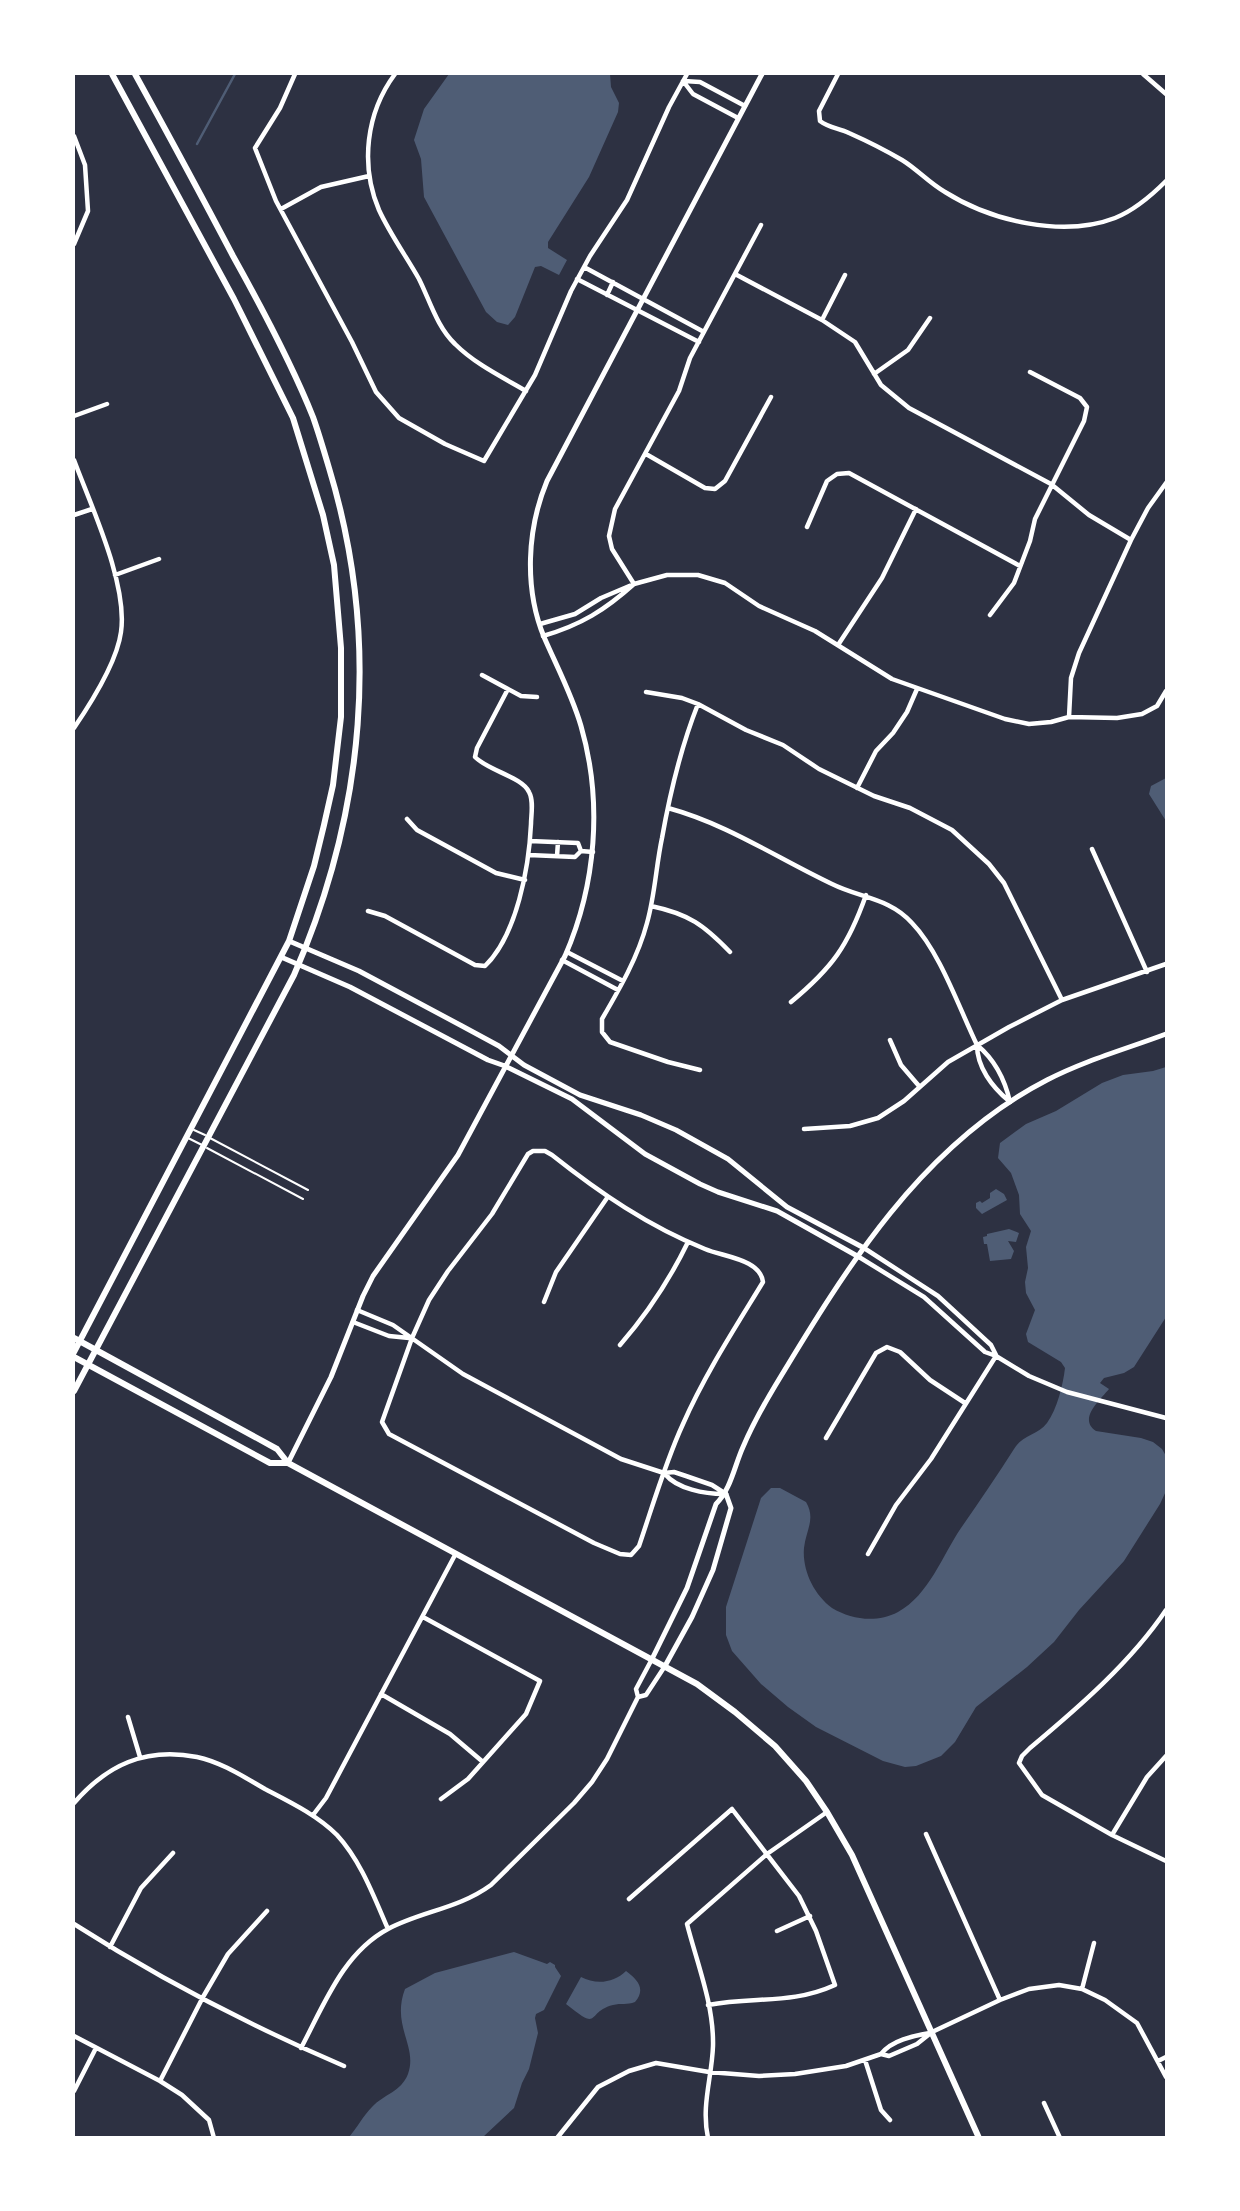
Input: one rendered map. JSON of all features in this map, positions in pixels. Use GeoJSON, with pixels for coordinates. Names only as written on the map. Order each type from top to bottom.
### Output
{"type":"FeatureCollection","features":[{"type":"Feature","properties":{"kind":"main road"},"geometry":{"type":"LineString","coordinates":[[112,74],[259,347],[293,418],[323,515],[334,565],[341,648],[341,704],[333,785],[314,866],[289,941],[192,1129],[76,1340],[74,1354],[88,1365],[270,1464],[288,1463]]}},
{"type":"Feature","properties":{"kind":"main road"},"geometry":{"type":"LineString","coordinates":[[74,1391],[299,965],[334,869],[355,760],[361,667],[352,566],[338,500],[313,418],[252,289],[135,74]]}},
{"type":"Feature","properties":{"kind":"main road"},"geometry":{"type":"LineString","coordinates":[[76,1340],[277,1449],[288,1463],[697,1684],[764,1736],[806,1781],[852,1855],[979,2137]]}},
{"type":"Feature","properties":{"kind":"street"},"geometry":{"type":"LineString","coordinates":[[295,74],[280,108],[256,148],[281,209],[376,392],[386,405],[399,418],[484,461],[546,354],[577,279],[627,200],[687,74]]}},
{"type":"Feature","properties":{"kind":"street"},"geometry":{"type":"LineString","coordinates":[[394,74],[382,94],[370,128],[367,151],[369,176],[380,213],[443,329],[465,353],[526,391]]}},
{"type":"Feature","properties":{"kind":"street"},"geometry":{"type":"LineString","coordinates":[[288,1463],[331,1377],[373,1276],[458,1155],[567,951],[584,903],[593,852],[594,822],[589,770],[582,729],[540,624],[531,567],[533,525],[539,499],[547,481],[762,74]]}},
{"type":"Feature","properties":{"kind":"street"},"geometry":{"type":"LineString","coordinates":[[838,74],[819,111],[820,121],[827,127],[847,132],[903,160],[945,192],[978,208],[1020,222],[1048,228],[1086,225],[1114,219],[1140,205],[1167,181]]}},
{"type":"Feature","properties":{"kind":"street"},"geometry":{"type":"LineString","coordinates":[[1143,74],[1167,94]]}},
{"type":"Feature","properties":{"kind":"street"},"geometry":{"type":"LineString","coordinates":[[683,81],[700,82],[745,106]]}},
{"type":"Feature","properties":{"kind":"street"},"geometry":{"type":"LineString","coordinates":[[683,81],[693,94],[738,118]]}},
{"type":"Feature","properties":{"kind":"street"},"geometry":{"type":"LineString","coordinates":[[74,136],[85,165],[88,211],[74,244]]}},
{"type":"Feature","properties":{"kind":"street"},"geometry":{"type":"LineString","coordinates":[[281,209],[321,187],[369,176]]}},
{"type":"Feature","properties":{"kind":"street"},"geometry":{"type":"LineString","coordinates":[[634,584],[612,549],[609,536],[615,509],[679,391],[690,358],[761,225]]}},
{"type":"Feature","properties":{"kind":"street"},"geometry":{"type":"LineString","coordinates":[[584,267],[704,332]]}},
{"type":"Feature","properties":{"kind":"street"},"geometry":{"type":"LineString","coordinates":[[735,274],[822,320],[855,342],[881,385],[909,408],[1051,484],[1089,515],[1131,540]]}},
{"type":"Feature","properties":{"kind":"street"},"geometry":{"type":"LineString","coordinates":[[822,320],[845,275]]}},
{"type":"Feature","properties":{"kind":"street"},"geometry":{"type":"LineString","coordinates":[[577,279],[699,342]]}},
{"type":"Feature","properties":{"kind":"street"},"geometry":{"type":"LineString","coordinates":[[607,295],[614,282]]}},
{"type":"Feature","properties":{"kind":"street"},"geometry":{"type":"LineString","coordinates":[[665,324],[671,314]]}},
{"type":"Feature","properties":{"kind":"street"},"geometry":{"type":"LineString","coordinates":[[874,374],[908,351],[930,318]]}},
{"type":"Feature","properties":{"kind":"street"},"geometry":{"type":"LineString","coordinates":[[990,615],[1014,583],[1030,541],[1035,519],[1084,421],[1087,407],[1080,398],[1030,372]]}},
{"type":"Feature","properties":{"kind":"street"},"geometry":{"type":"LineString","coordinates":[[646,454],[705,488],[715,489],[725,481],[772,397]]}},
{"type":"Feature","properties":{"kind":"street"},"geometry":{"type":"LineString","coordinates":[[74,416],[107,404]]}},
{"type":"Feature","properties":{"kind":"street"},"geometry":{"type":"LineString","coordinates":[[74,460],[115,575],[123,609],[119,644],[74,728]]}},
{"type":"Feature","properties":{"kind":"street"},"geometry":{"type":"LineString","coordinates":[[807,527],[827,481],[837,474],[849,473],[1020,566]]}},
{"type":"Feature","properties":{"kind":"street"},"geometry":{"type":"LineString","coordinates":[[1069,717],[1071,678],[1079,653],[1131,540],[1148,509],[1167,483]]}},
{"type":"Feature","properties":{"kind":"street"},"geometry":{"type":"LineString","coordinates":[[74,516],[92,509]]}},
{"type":"Feature","properties":{"kind":"street"},"geometry":{"type":"LineString","coordinates":[[838,645],[882,578],[916,509]]}},
{"type":"Feature","properties":{"kind":"street"},"geometry":{"type":"LineString","coordinates":[[115,575],[159,559]]}},
{"type":"Feature","properties":{"kind":"street"},"geometry":{"type":"LineString","coordinates":[[540,624],[575,614],[634,584],[667,575],[698,575],[725,583],[759,606],[816,631],[892,679],[1005,719],[1029,724],[1069,717],[1117,718],[1142,714],[1157,706],[1167,691]]}},
{"type":"Feature","properties":{"kind":"street"},"geometry":{"type":"LineString","coordinates":[[543,636],[578,624],[600,611],[634,584]]}},
{"type":"Feature","properties":{"kind":"street"},"geometry":{"type":"LineString","coordinates":[[594,603],[600,611]]}},
{"type":"Feature","properties":{"kind":"street"},"geometry":{"type":"LineString","coordinates":[[482,675],[521,696],[537,697]]}},
{"type":"Feature","properties":{"kind":"street"},"geometry":{"type":"LineString","coordinates":[[368,911],[385,916],[475,965],[485,966],[494,957],[525,880],[530,841],[530,793],[523,785],[483,765],[475,757],[477,748],[508,689]]}},
{"type":"Feature","properties":{"kind":"street"},"geometry":{"type":"LineString","coordinates":[[857,788],[876,751],[893,733],[907,712],[917,689]]}},
{"type":"Feature","properties":{"kind":"street"},"geometry":{"type":"LineString","coordinates":[[646,692],[682,698],[698,704],[746,730],[783,745],[820,769],[857,788],[930,817],[951,830],[989,864],[1004,883],[1062,1000]]}},
{"type":"Feature","properties":{"kind":"street"},"geometry":{"type":"LineString","coordinates":[[698,704],[683,745],[668,807],[651,906],[639,950],[602,1019],[602,1032],[610,1042],[700,1070]]}},
{"type":"Feature","properties":{"kind":"street"},"geometry":{"type":"LineString","coordinates":[[668,807],[710,821],[831,884],[866,895],[901,912],[932,950],[977,1045],[987,1054],[1006,1086],[1010,1102]]}},
{"type":"Feature","properties":{"kind":"street"},"geometry":{"type":"LineString","coordinates":[[407,819],[417,830],[496,873],[525,880]]}},
{"type":"Feature","properties":{"kind":"street"},"geometry":{"type":"LineString","coordinates":[[530,841],[578,843],[581,851]]}},
{"type":"Feature","properties":{"kind":"street"},"geometry":{"type":"LineString","coordinates":[[558,842],[558,856]]}},
{"type":"Feature","properties":{"kind":"street"},"geometry":{"type":"LineString","coordinates":[[1092,849],[1147,972]]}},
{"type":"Feature","properties":{"kind":"street"},"geometry":{"type":"LineString","coordinates":[[529,855],[575,857],[581,851],[593,852]]}},
{"type":"Feature","properties":{"kind":"street"},"geometry":{"type":"LineString","coordinates":[[791,1002],[833,963],[855,925],[866,895]]}},
{"type":"Feature","properties":{"kind":"street"},"geometry":{"type":"LineString","coordinates":[[651,906],[672,910],[701,924],[730,953]]}},
{"type":"Feature","properties":{"kind":"street"},"geometry":{"type":"LineString","coordinates":[[289,941],[369,977],[499,1046],[524,1065],[580,1095],[650,1118],[712,1149],[787,1207],[864,1248],[938,1296],[991,1345],[996,1356]]}},
{"type":"Feature","properties":{"kind":"street"},"geometry":{"type":"LineString","coordinates":[[567,951],[623,981]]}},
{"type":"Feature","properties":{"kind":"street"},"geometry":{"type":"LineString","coordinates":[[281,957],[351,986],[488,1060],[572,1100],[659,1163],[718,1192],[789,1217],[914,1290],[985,1352],[1050,1385],[1104,1403],[1167,1418]]}},
{"type":"Feature","properties":{"kind":"street"},"geometry":{"type":"LineString","coordinates":[[562,960],[618,990]]}},
{"type":"Feature","properties":{"kind":"street"},"geometry":{"type":"LineString","coordinates":[[804,1129],[850,1126],[871,1121],[892,1110],[948,1062],[977,1045],[1062,1000],[1167,964]]}},
{"type":"Feature","properties":{"kind":"street"},"geometry":{"type":"LineString","coordinates":[[592,976],[597,967]]}},
{"type":"Feature","properties":{"kind":"street"},"geometry":{"type":"LineString","coordinates":[[301,2048],[339,1975],[353,1956],[388,1928],[464,1902],[491,1885],[592,1782],[607,1759],[638,1697],[636,1689],[687,1588],[716,1504],[726,1494],[742,1449],[763,1406],[864,1248],[899,1200],[974,1127],[1010,1102],[1044,1081],[1086,1061],[1167,1034]]}},
{"type":"Feature","properties":{"kind":"street"},"geometry":{"type":"LineString","coordinates":[[890,1040],[901,1065],[919,1086]]}},
{"type":"Feature","properties":{"kind":"street"},"geometry":{"type":"LineString","coordinates":[[977,1045],[977,1059],[998,1092],[1010,1102]]}},
{"type":"Feature","properties":{"kind":"street"},"geometry":{"type":"LineString","coordinates":[[545,1151],[607,1198],[688,1242],[753,1266],[763,1282],[693,1402],[664,1473],[639,1546],[632,1555],[620,1554],[594,1543],[389,1434],[382,1422],[412,1338],[437,1286],[492,1214],[528,1154],[545,1151]]}},
{"type":"Feature","properties":{"kind":"street"},"geometry":{"type":"LineString","coordinates":[[544,1302],[556,1272],[607,1198]]}},
{"type":"Feature","properties":{"kind":"street"},"geometry":{"type":"LineString","coordinates":[[620,1345],[639,1323],[673,1272],[688,1242]]}},
{"type":"Feature","properties":{"kind":"street"},"geometry":{"type":"LineString","coordinates":[[357,1310],[386,1322],[463,1374],[621,1459],[664,1473],[674,1472],[699,1480],[726,1494],[731,1508],[713,1570],[692,1617],[665,1666],[646,1695],[638,1697]]}},
{"type":"Feature","properties":{"kind":"street"},"geometry":{"type":"LineString","coordinates":[[353,1322],[382,1333],[412,1338]]}},
{"type":"Feature","properties":{"kind":"street"},"geometry":{"type":"LineString","coordinates":[[382,1333],[386,1322]]}},
{"type":"Feature","properties":{"kind":"street"},"geometry":{"type":"LineString","coordinates":[[827,1438],[876,1353],[887,1347],[900,1352],[930,1380],[965,1403]]}},
{"type":"Feature","properties":{"kind":"street"},"geometry":{"type":"LineString","coordinates":[[868,1554],[896,1505],[931,1459],[996,1356]]}},
{"type":"Feature","properties":{"kind":"street"},"geometry":{"type":"LineString","coordinates":[[664,1473],[670,1481],[682,1486],[707,1494],[726,1494]]}},
{"type":"Feature","properties":{"kind":"street"},"geometry":{"type":"LineString","coordinates":[[313,1815],[326,1798],[455,1555]]}},
{"type":"Feature","properties":{"kind":"street"},"geometry":{"type":"LineString","coordinates":[[1167,1609],[1138,1646],[1096,1689],[1030,1748],[1019,1763],[1042,1795],[1112,1835],[1167,1861]]}},
{"type":"Feature","properties":{"kind":"street"},"geometry":{"type":"LineString","coordinates":[[422,1617],[540,1681],[526,1714],[468,1779],[441,1799]]}},
{"type":"Feature","properties":{"kind":"street"},"geometry":{"type":"LineString","coordinates":[[381,1694],[450,1734],[483,1762]]}},
{"type":"Feature","properties":{"kind":"street"},"geometry":{"type":"LineString","coordinates":[[128,1717],[140,1757]]}},
{"type":"Feature","properties":{"kind":"street"},"geometry":{"type":"LineString","coordinates":[[74,1802],[90,1784],[110,1769],[140,1757],[172,1755],[198,1758],[222,1766],[313,1815],[336,1835],[352,1856],[388,1928]]}},
{"type":"Feature","properties":{"kind":"street"},"geometry":{"type":"LineString","coordinates":[[1112,1835],[1147,1777],[1167,1756]]}},
{"type":"Feature","properties":{"kind":"street"},"geometry":{"type":"LineString","coordinates":[[629,1899],[732,1809],[792,1885],[810,1916],[835,1985],[795,1998],[729,2001],[708,2006]]}},
{"type":"Feature","properties":{"kind":"street"},"geometry":{"type":"LineString","coordinates":[[708,2137],[705,2122],[713,2048],[712,2025],[687,1924],[768,1854],[827,1812]]}},
{"type":"Feature","properties":{"kind":"street"},"geometry":{"type":"LineString","coordinates":[[926,1834],[1000,2000]]}},
{"type":"Feature","properties":{"kind":"street"},"geometry":{"type":"LineString","coordinates":[[110,1947],[141,1888],[173,1853]]}},
{"type":"Feature","properties":{"kind":"street"},"geometry":{"type":"LineString","coordinates":[[160,2081],[228,1954],[267,1911]]}},
{"type":"Feature","properties":{"kind":"street"},"geometry":{"type":"LineString","coordinates":[[777,1931],[810,1916]]}},
{"type":"Feature","properties":{"kind":"street"},"geometry":{"type":"LineString","coordinates":[[74,1924],[110,1947],[203,1997],[301,2048],[344,2066]]}},
{"type":"Feature","properties":{"kind":"street"},"geometry":{"type":"LineString","coordinates":[[1082,1989],[1094,1943]]}},
{"type":"Feature","properties":{"kind":"street"},"geometry":{"type":"LineString","coordinates":[[881,2054],[886,2047],[932,2032],[1000,2000],[1029,1989],[1059,1986],[1082,1989],[1105,2000],[1137,2023],[1167,2077]]}},
{"type":"Feature","properties":{"kind":"street"},"geometry":{"type":"LineString","coordinates":[[557,2137],[598,2087],[629,2071],[656,2063],[709,2072],[774,2076],[816,2071],[881,2054],[889,2056],[917,2044],[932,2032]]}},
{"type":"Feature","properties":{"kind":"street"},"geometry":{"type":"LineString","coordinates":[[74,2036],[182,2095],[209,2120],[215,2137]]}},
{"type":"Feature","properties":{"kind":"street"},"geometry":{"type":"LineString","coordinates":[[74,2091],[96,2048]]}},
{"type":"Feature","properties":{"kind":"street"},"geometry":{"type":"LineString","coordinates":[[1158,2061],[1167,2057]]}},
{"type":"Feature","properties":{"kind":"street"},"geometry":{"type":"LineString","coordinates":[[864,2060],[881,2110],[890,2120]]}},
{"type":"Feature","properties":{"kind":"street"},"geometry":{"type":"LineString","coordinates":[[1044,2103],[1060,2137]]}},
{"type":"Feature","properties":{"kind":"lane"},"geometry":{"type":"LineString","coordinates":[[192,1129],[307,1190]]}},
{"type":"Feature","properties":{"kind":"lane"},"geometry":{"type":"LineString","coordinates":[[187,1138],[303,1199]]}},
{"type":"Feature","properties":{"kind":"water"},"geometry":{"type":"Polygon","coordinates":[[[449,74],[610,74],[611,87],[619,103],[618,112],[589,177],[548,242],[548,248],[567,260],[559,275],[541,266],[535,267],[515,317],[508,325],[497,322],[486,312],[424,197],[421,159],[414,140],[424,109],[449,74]]]}},
{"type":"Feature","properties":{"kind":"water"},"geometry":{"type":"Polygon","coordinates":[[[1166,778],[1166,821],[1149,794],[1151,786],[1166,778]]]}},
{"type":"Feature","properties":{"kind":"water"},"geometry":{"type":"Polygon","coordinates":[[[1166,1067],[1166,1317],[1134,1367],[1124,1373],[1104,1378],[1100,1383],[1109,1389],[1092,1410],[1089,1421],[1096,1431],[1141,1438],[1162,1449],[1166,1456],[1166,1491],[1124,1561],[1054,1642],[976,1707],[955,1742],[941,1756],[916,1766],[905,1767],[883,1761],[816,1727],[788,1707],[761,1684],[732,1651],[726,1635],[726,1607],[761,1498],[771,1488],[780,1488],[806,1502],[810,1519],[804,1548],[805,1565],[815,1589],[832,1608],[865,1619],[882,1618],[898,1612],[918,1596],[1017,1444],[1039,1430],[1051,1417],[1064,1375],[1065,1368],[1061,1362],[1028,1342],[1026,1334],[1035,1310],[1026,1293],[1025,1282],[1028,1268],[1026,1247],[1031,1231],[1020,1214],[1019,1195],[1011,1173],[998,1158],[1000,1143],[1026,1124],[1056,1111],[1102,1083],[1123,1075],[1166,1067]]]}},
{"type":"Feature","properties":{"kind":"water"},"geometry":{"type":"Polygon","coordinates":[[[996,1189],[1004,1194],[1007,1200],[982,1214],[976,1208],[976,1203],[990,1198],[990,1193],[996,1189]]]}},
{"type":"Feature","properties":{"kind":"water"},"geometry":{"type":"Polygon","coordinates":[[[1009,1229],[1019,1233],[1016,1242],[1008,1241],[1014,1251],[1011,1259],[990,1261],[983,1237],[1009,1229]]]}},
{"type":"Feature","properties":{"kind":"water"},"geometry":{"type":"Polygon","coordinates":[[[514,1952],[547,1964],[550,1962],[561,1976],[544,2010],[536,2014],[538,2033],[529,2069],[514,2108],[483,2137],[349,2137],[372,2107],[397,2089],[408,2074],[410,2054],[401,2014],[405,1989],[435,1973],[514,1952]]]}},
{"type":"Feature","properties":{"kind":"water"},"geometry":{"type":"Polygon","coordinates":[[[626,1971],[639,1985],[640,1993],[635,2002],[604,2008],[589,2019],[566,2004],[581,1977],[605,1982],[626,1971]]]}},
{"type":"Feature","properties":{"kind":"waterway"},"geometry":{"type":"LineString","coordinates":[[197,144],[235,74]]}}]}
